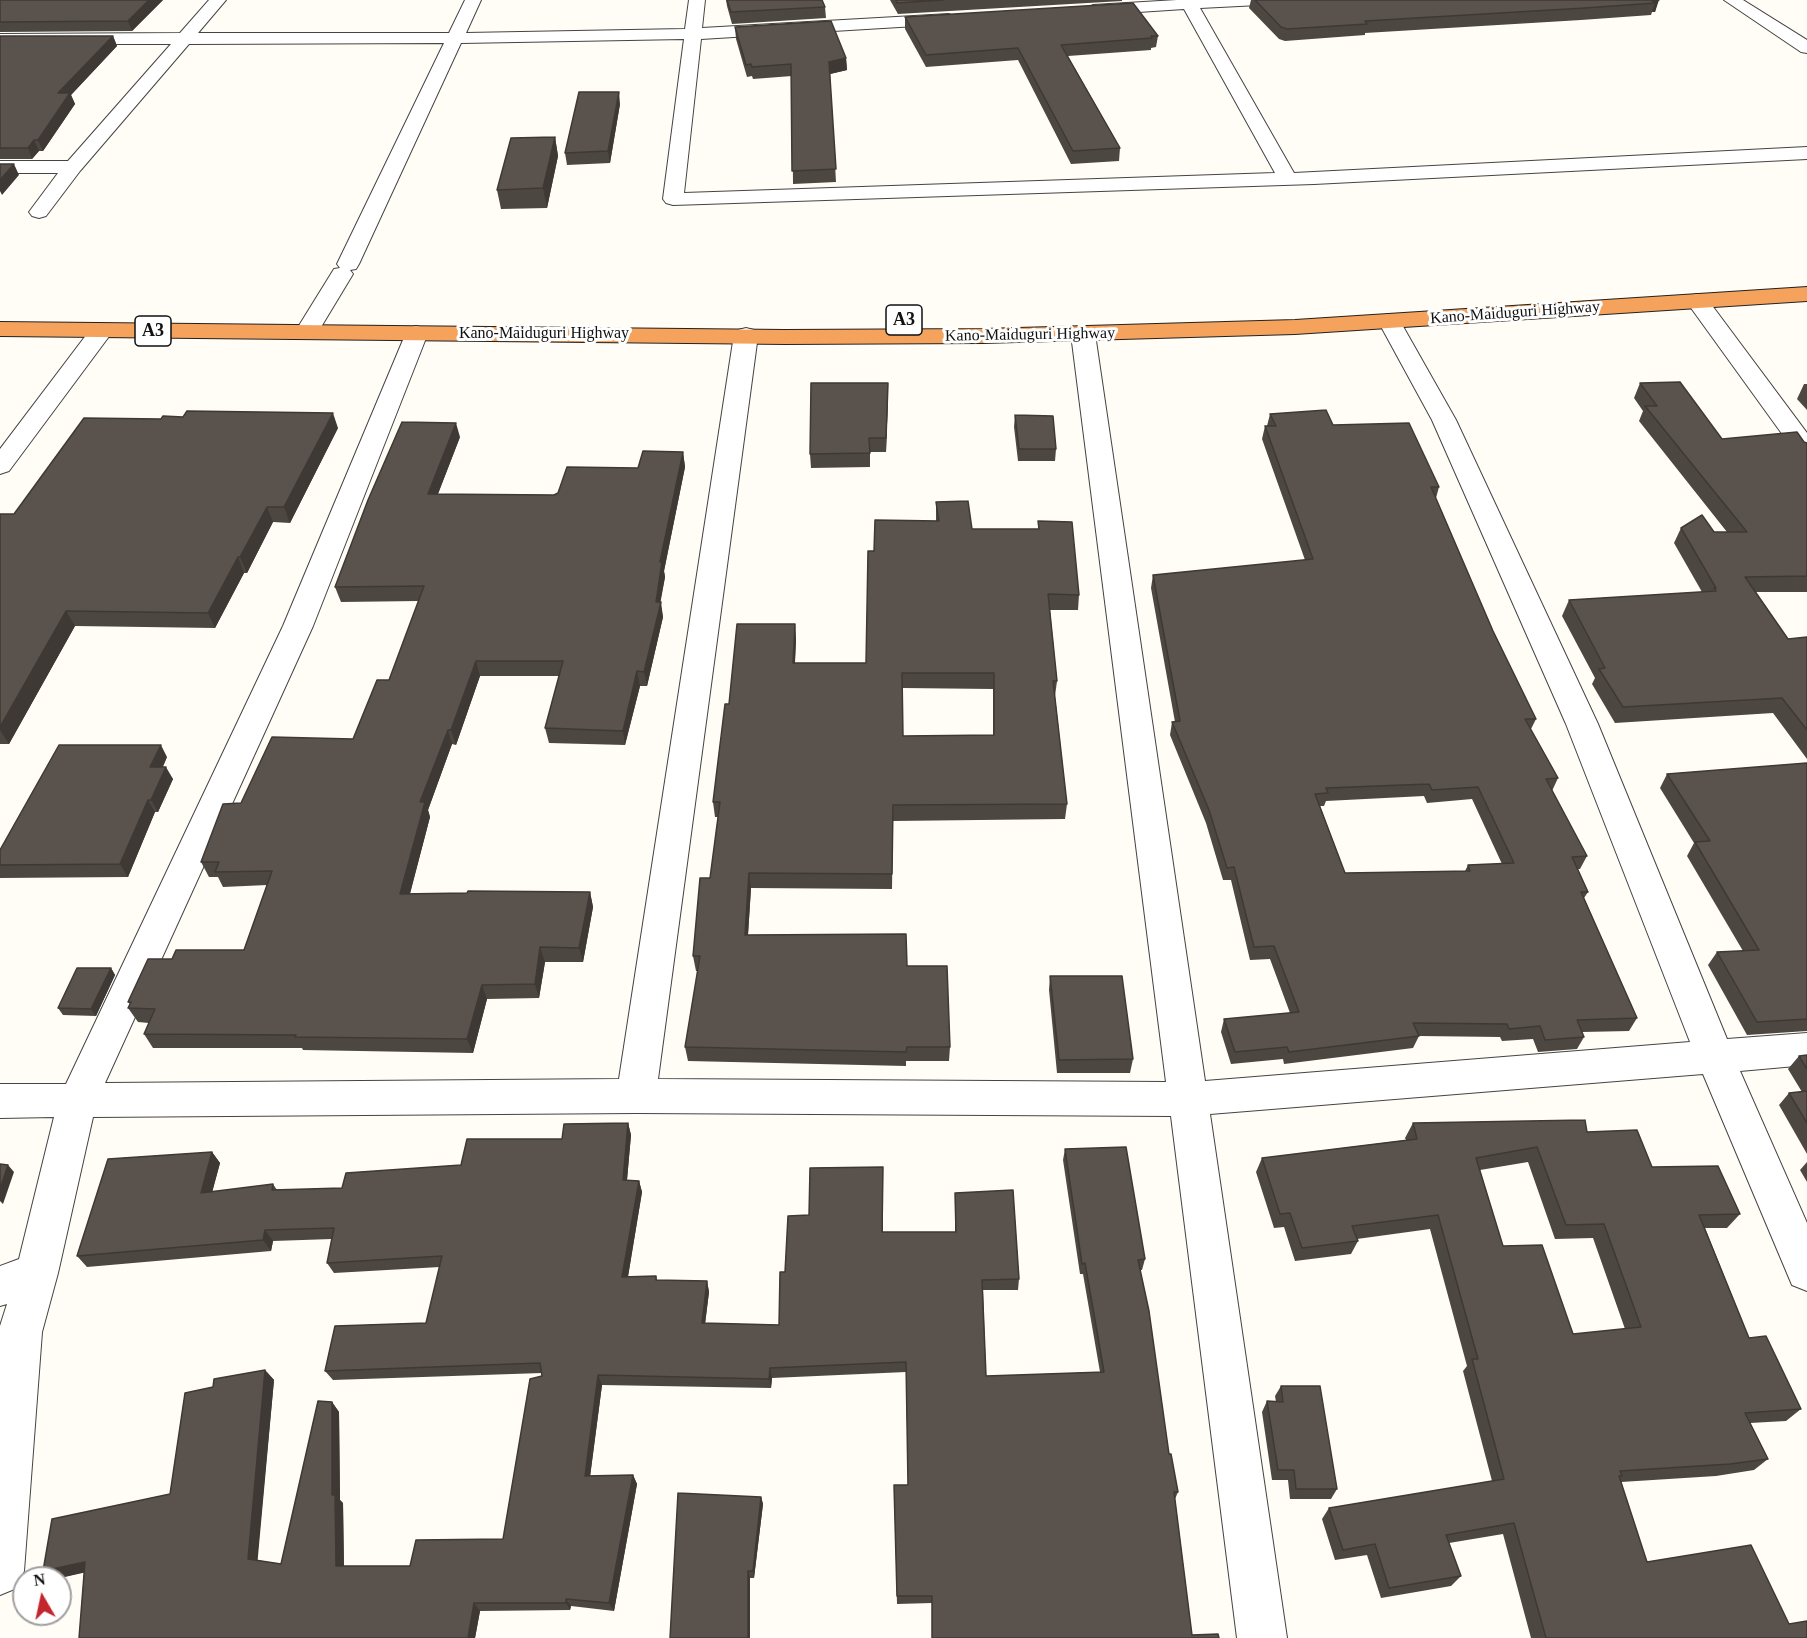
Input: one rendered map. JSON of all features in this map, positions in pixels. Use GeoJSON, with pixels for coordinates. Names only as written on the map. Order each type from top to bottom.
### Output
{"type":"FeatureCollection","features":[{"type":"Feature","properties":{"kind":"highway","name":"Kano-Maiduguri Highway"},"geometry":{"type":"LineString","coordinates":[[0,329],[101,331],[311,324],[901,321],[1170,317],[1300,312],[1807,279]]}},
{"type":"Feature","properties":{"kind":"highway","name":"Kano-Maiduguri Highway"},"geometry":{"type":"LineString","coordinates":[[0,313],[311,324],[416,333],[960,337],[1206,332],[1807,294]]}},
{"type":"Feature","properties":{"kind":"street"},"geometry":{"type":"LineString","coordinates":[[39,212],[73,167],[218,0]]}},
{"type":"Feature","properties":{"kind":"street"},"geometry":{"type":"LineString","coordinates":[[311,324],[345,269],[473,0]]}},
{"type":"Feature","properties":{"kind":"street"},"geometry":{"type":"LineString","coordinates":[[697,0],[673,200],[1288,179],[1807,153]]}},
{"type":"Feature","properties":{"kind":"street"},"geometry":{"type":"LineString","coordinates":[[1072,12],[1189,2],[1259,0]]}},
{"type":"Feature","properties":{"kind":"street"},"geometry":{"type":"LineString","coordinates":[[1732,0],[1807,48]]}},
{"type":"Feature","properties":{"kind":"street"},"geometry":{"type":"LineString","coordinates":[[1189,2],[1288,179]]}},
{"type":"Feature","properties":{"kind":"street"},"geometry":{"type":"LineString","coordinates":[[0,39],[454,38],[693,34],[965,18]]}},
{"type":"Feature","properties":{"kind":"street"},"geometry":{"type":"LineString","coordinates":[[0,167],[73,167]]}},
{"type":"Feature","properties":{"kind":"street"},"geometry":{"type":"LineString","coordinates":[[1697,301],[1807,451]]}},
{"type":"Feature","properties":{"kind":"street"},"geometry":{"type":"LineString","coordinates":[[1389,321],[1444,420],[1582,724],[1716,1057],[1807,1271]]}},
{"type":"Feature","properties":{"kind":"street"},"geometry":{"type":"LineString","coordinates":[[0,466],[101,331]]}},
{"type":"Feature","properties":{"kind":"street"},"geometry":{"type":"LineString","coordinates":[[0,1571],[20,1332],[18,1280],[77,1102],[298,626],[416,333]]}},
{"type":"Feature","properties":{"kind":"street"},"geometry":{"type":"LineString","coordinates":[[1083,334],[1262,1638]]}},
{"type":"Feature","properties":{"kind":"street"},"geometry":{"type":"LineString","coordinates":[[636,1096],[746,335]]}},
{"type":"Feature","properties":{"kind":"street"},"geometry":{"type":"LineString","coordinates":[[0,1101],[636,1096],[1189,1100],[1807,1049]]}},
{"type":"Feature","properties":{"kind":"building"},"geometry":{"type":"Polygon","coordinates":[[[0,0],[149,0],[128,21],[0,22],[0,0]]]}},
{"type":"Feature","properties":{"kind":"building"},"geometry":{"type":"Polygon","coordinates":[[[727,0],[822,0],[825,7],[731,12],[727,0]]]}},
{"type":"Feature","properties":{"kind":"building"},"geometry":{"type":"Polygon","coordinates":[[[896,0],[943,0],[897,3],[896,0]]]}},
{"type":"Feature","properties":{"kind":"building"},"geometry":{"type":"Polygon","coordinates":[[[1255,0],[1659,0],[1652,1],[1655,3],[1365,21],[1367,24],[1287,29],[1281,27],[1255,0]]]}},
{"type":"Feature","properties":{"kind":"building"},"geometry":{"type":"Polygon","coordinates":[[[1133,3],[1158,36],[1061,45],[1120,148],[1073,151],[1018,48],[926,55],[905,17],[1133,3]]]}},
{"type":"Feature","properties":{"kind":"building"},"geometry":{"type":"Polygon","coordinates":[[[831,21],[846,58],[829,62],[836,169],[792,171],[791,64],[752,67],[751,64],[746,65],[735,27],[831,21]]]}},
{"type":"Feature","properties":{"kind":"building"},"geometry":{"type":"Polygon","coordinates":[[[0,36],[113,36],[58,93],[70,93],[38,140],[34,140],[28,148],[0,148],[0,36]]]}},
{"type":"Feature","properties":{"kind":"building"},"geometry":{"type":"Polygon","coordinates":[[[579,92],[619,92],[608,151],[565,153],[579,92]]]}},
{"type":"Feature","properties":{"kind":"building"},"geometry":{"type":"Polygon","coordinates":[[[555,137],[543,188],[497,190],[511,138],[555,137]]]}},
{"type":"Feature","properties":{"kind":"building"},"geometry":{"type":"Polygon","coordinates":[[[0,164],[14,164],[0,180],[0,164]]]}},
{"type":"Feature","properties":{"kind":"building"},"geometry":{"type":"Polygon","coordinates":[[[1680,382],[1722,439],[1797,432],[1807,443],[1807,576],[1745,577],[1788,639],[1807,637],[1807,730],[1782,698],[1623,707],[1599,669],[1605,668],[1569,600],[1716,591],[1681,528],[1702,515],[1714,532],[1747,532],[1645,406],[1657,406],[1640,383],[1680,382]]]}},
{"type":"Feature","properties":{"kind":"building"},"geometry":{"type":"Polygon","coordinates":[[[811,383],[888,383],[886,438],[869,438],[870,453],[810,454],[811,383]]]}},
{"type":"Feature","properties":{"kind":"building"},"geometry":{"type":"Polygon","coordinates":[[[1326,410],[1333,425],[1409,423],[1439,487],[1431,487],[1493,631],[1536,719],[1525,719],[1558,778],[1546,779],[1587,856],[1572,857],[1588,892],[1581,892],[1637,1018],[1577,1020],[1584,1037],[1545,1040],[1540,1026],[1509,1029],[1507,1024],[1413,1023],[1419,1036],[1289,1052],[1287,1047],[1235,1052],[1224,1019],[1299,1012],[1274,946],[1254,947],[1234,867],[1227,868],[1209,810],[1172,722],[1180,721],[1153,575],[1313,559],[1265,426],[1276,426],[1270,414],[1326,410]],[[1429,784],[1326,788],[1328,793],[1315,794],[1345,873],[1470,871],[1468,865],[1514,863],[1478,787],[1432,790],[1429,784]]]}},
{"type":"Feature","properties":{"kind":"building"},"geometry":{"type":"Polygon","coordinates":[[[187,411],[333,413],[284,507],[267,507],[208,613],[66,611],[0,727],[0,514],[14,514],[84,418],[161,419],[163,416],[183,417],[187,411]]]}},
{"type":"Feature","properties":{"kind":"building"},"geometry":{"type":"Polygon","coordinates":[[[1015,415],[1053,416],[1056,449],[1019,449],[1015,415]]]}},
{"type":"Feature","properties":{"kind":"building"},"geometry":{"type":"Polygon","coordinates":[[[402,422],[456,423],[428,494],[554,495],[558,493],[567,467],[638,468],[643,451],[683,452],[660,562],[662,562],[656,602],[661,602],[644,672],[637,671],[623,731],[545,728],[563,661],[476,661],[451,730],[448,730],[420,802],[425,802],[400,894],[467,893],[468,891],[590,892],[579,948],[540,947],[535,984],[482,985],[467,1039],[144,1034],[155,1009],[128,1008],[131,1002],[128,1002],[148,959],[172,959],[176,950],[244,950],[272,871],[215,872],[219,862],[201,862],[223,804],[241,803],[272,737],[353,739],[377,680],[389,680],[424,586],[335,587],[368,500],[402,422]]]}},
{"type":"Feature","properties":{"kind":"building"},"geometry":{"type":"Polygon","coordinates":[[[968,501],[972,529],[1039,529],[1038,521],[1072,522],[1079,595],[1048,594],[1057,681],[1053,681],[1067,804],[893,805],[892,874],[749,873],[745,935],[906,934],[907,966],[947,966],[950,1047],[907,1047],[906,1052],[685,1047],[700,956],[693,956],[700,878],[710,878],[720,802],[713,802],[725,704],[729,704],[737,624],[795,624],[793,663],[866,663],[868,551],[874,551],[875,520],[939,521],[936,502],[968,501]],[[902,673],[903,736],[994,735],[994,673],[902,673]]]}},
{"type":"Feature","properties":{"kind":"building"},"geometry":{"type":"Polygon","coordinates":[[[59,745],[161,745],[150,767],[166,767],[151,800],[148,800],[120,864],[0,865],[0,850],[59,745]]]}},
{"type":"Feature","properties":{"kind":"building"},"geometry":{"type":"Polygon","coordinates":[[[1807,763],[1807,1019],[1757,1022],[1717,952],[1759,950],[1695,842],[1710,841],[1667,774],[1807,763]]]}},
{"type":"Feature","properties":{"kind":"building"},"geometry":{"type":"Polygon","coordinates":[[[77,968],[111,968],[91,1009],[58,1008],[77,968]]]}},
{"type":"Feature","properties":{"kind":"building"},"geometry":{"type":"Polygon","coordinates":[[[1050,976],[1122,976],[1133,1059],[1059,1060],[1050,976]]]}},
{"type":"Feature","properties":{"kind":"building"},"geometry":{"type":"Polygon","coordinates":[[[1807,1055],[1807,1069],[1799,1056],[1807,1055]]]}},
{"type":"Feature","properties":{"kind":"building"},"geometry":{"type":"Polygon","coordinates":[[[1807,1091],[1807,1123],[1789,1093],[1807,1091]]]}},
{"type":"Feature","properties":{"kind":"building"},"geometry":{"type":"Polygon","coordinates":[[[1585,1120],[1587,1132],[1637,1130],[1652,1167],[1718,1166],[1740,1214],[1699,1215],[1749,1338],[1766,1336],[1801,1409],[1745,1413],[1768,1459],[1730,1464],[1620,1471],[1622,1476],[1619,1476],[1647,1562],[1751,1545],[1789,1624],[1807,1621],[1807,1638],[1546,1638],[1514,1523],[1446,1535],[1461,1576],[1389,1588],[1375,1544],[1343,1550],[1329,1508],[1504,1479],[1472,1359],[1478,1359],[1438,1215],[1352,1226],[1358,1241],[1302,1248],[1290,1213],[1280,1214],[1262,1158],[1417,1139],[1413,1123],[1585,1120]],[[1537,1147],[1476,1158],[1503,1246],[1542,1245],[1573,1334],[1641,1327],[1604,1224],[1566,1225],[1537,1147]]]}},
{"type":"Feature","properties":{"kind":"building"},"geometry":{"type":"Polygon","coordinates":[[[628,1123],[623,1180],[639,1181],[622,1277],[656,1276],[656,1280],[707,1281],[702,1323],[779,1325],[780,1272],[785,1272],[788,1216],[809,1215],[810,1168],[883,1167],[882,1232],[956,1232],[955,1193],[1013,1190],[1019,1279],[982,1280],[986,1376],[1104,1372],[1085,1263],[1082,1264],[1065,1149],[1126,1147],[1145,1259],[1138,1260],[1149,1311],[1169,1454],[1171,1454],[1178,1492],[1174,1492],[1192,1635],[1218,1634],[1219,1638],[932,1638],[932,1596],[897,1596],[894,1485],[908,1485],[906,1362],[770,1368],[769,1379],[598,1375],[585,1476],[633,1475],[609,1603],[566,1599],[566,1603],[474,1603],[468,1638],[79,1638],[85,1562],[66,1566],[44,1566],[52,1519],[170,1494],[185,1393],[213,1387],[214,1379],[265,1370],[248,1559],[281,1564],[318,1401],[332,1402],[332,1495],[335,1495],[336,1566],[410,1566],[416,1540],[503,1539],[530,1379],[542,1376],[540,1363],[325,1371],[335,1326],[426,1323],[442,1256],[327,1263],[334,1228],[265,1230],[263,1240],[77,1256],[108,1159],[212,1152],[201,1193],[273,1184],[272,1190],[342,1188],[346,1173],[461,1165],[467,1139],[562,1139],[564,1124],[628,1123]]]}},
{"type":"Feature","properties":{"kind":"building"},"geometry":{"type":"Polygon","coordinates":[[[0,1164],[8,1165],[0,1189],[0,1164]]]}},
{"type":"Feature","properties":{"kind":"building"},"geometry":{"type":"Polygon","coordinates":[[[1281,1386],[1320,1386],[1337,1489],[1296,1489],[1294,1470],[1278,1470],[1267,1401],[1283,1402],[1281,1386]]]}},
{"type":"Feature","properties":{"kind":"building"},"geometry":{"type":"Polygon","coordinates":[[[678,1493],[761,1497],[753,1571],[748,1571],[748,1638],[670,1638],[678,1493]]]}}]}
